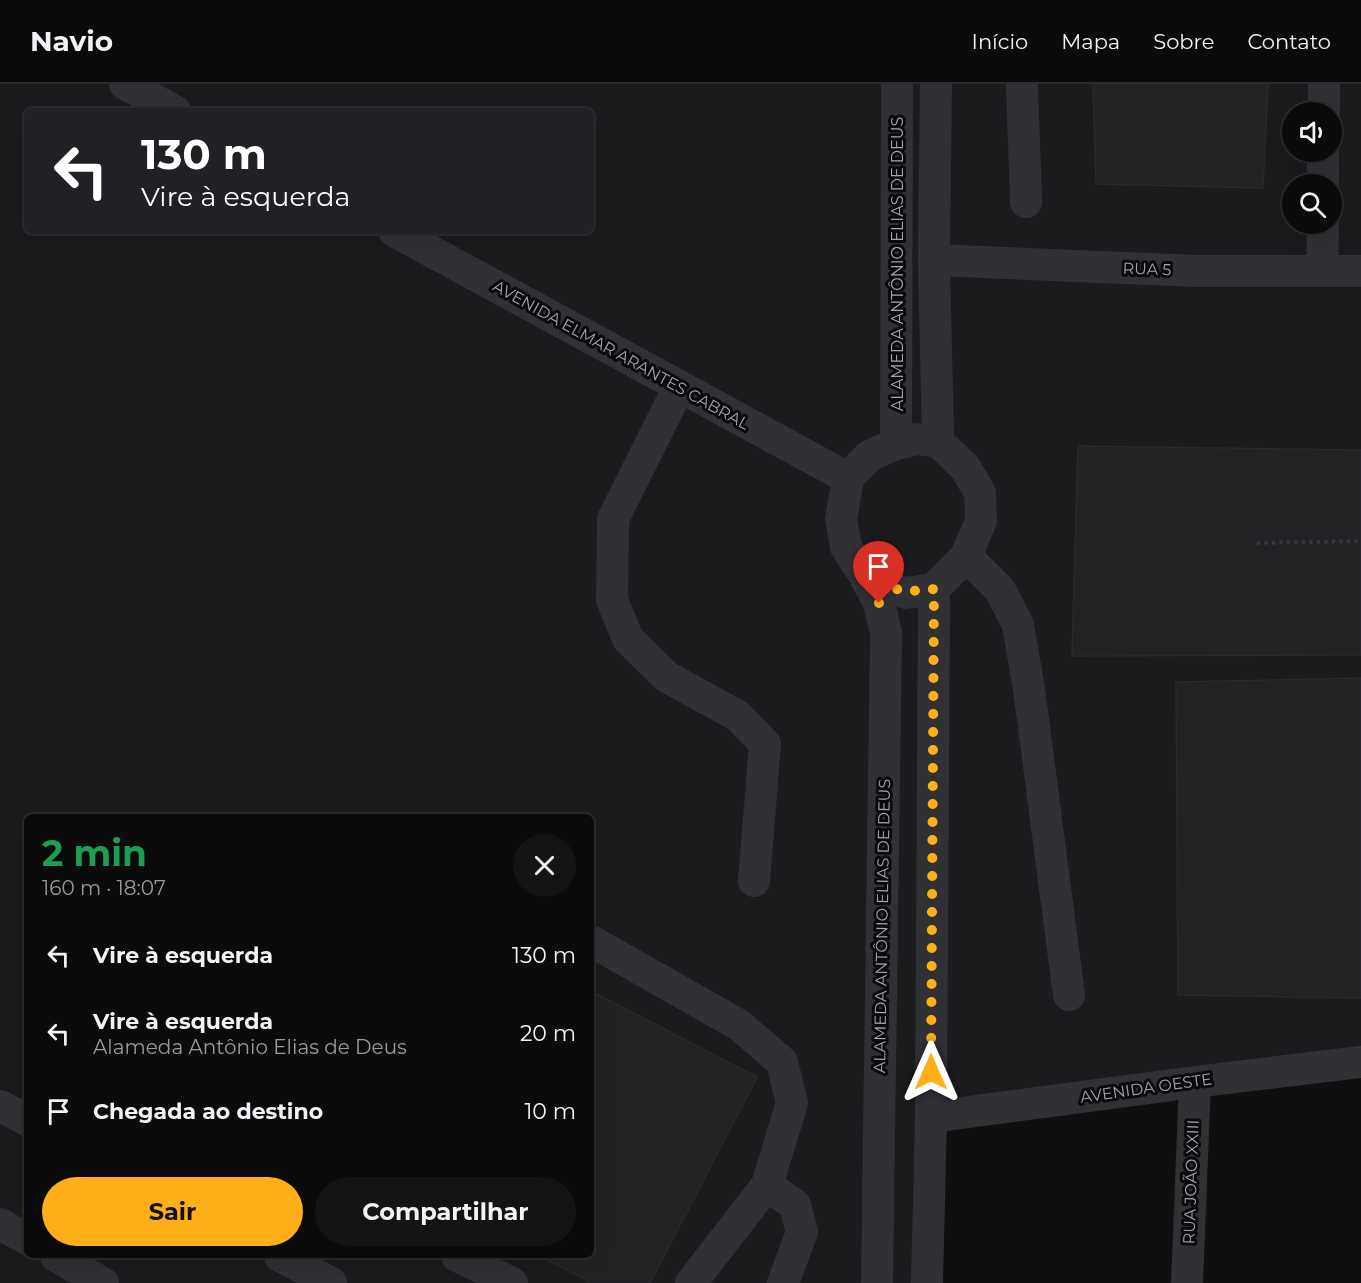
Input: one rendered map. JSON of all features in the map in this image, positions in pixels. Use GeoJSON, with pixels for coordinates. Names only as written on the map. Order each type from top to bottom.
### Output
{"type":"FeatureCollection","features":[{"type":"Feature","properties":{"kind":"street"},"geometry":{"type":"LineString","coordinates":[[125,84],[169,108]]}},
{"type":"Feature","properties":{"kind":"street","name":"ALAMEDA ANTÔNIO ELIAS DE DEUS"},"geometry":{"type":"LineString","coordinates":[[896,444],[897,84]]}},
{"type":"Feature","properties":{"kind":"street"},"geometry":{"type":"LineString","coordinates":[[936,84],[934,260],[938,442]]}},
{"type":"Feature","properties":{"kind":"street"},"geometry":{"type":"LineString","coordinates":[[1022,84],[1026,202]]}},
{"type":"Feature","properties":{"kind":"street"},"geometry":{"type":"LineString","coordinates":[[1323,102],[1324,84]]}},
{"type":"Feature","properties":{"kind":"street","name":"AVENIDA ELMAR ARANTES CABRAL"},"geometry":{"type":"LineString","coordinates":[[399,234],[848,478]]}},
{"type":"Feature","properties":{"kind":"street"},"geometry":{"type":"LineString","coordinates":[[1322,271],[1323,234]]}},
{"type":"Feature","properties":{"kind":"street","name":"RUA 5"},"geometry":{"type":"LineString","coordinates":[[934,260],[1198,271],[1361,271]]}},
{"type":"Feature","properties":{"kind":"street"},"geometry":{"type":"LineString","coordinates":[[679,387],[613,519],[612,600],[628,639],[667,677],[738,716],[765,744],[754,881]]}},
{"type":"Feature","properties":{"kind":"street"},"geometry":{"type":"LineString","coordinates":[[917,439],[938,442],[965,467],[980,493],[981,521],[966,556],[934,589],[906,593],[883,585],[863,573],[846,547],[841,519],[848,478],[869,456],[896,444],[917,439]]}},
{"type":"Feature","properties":{"kind":"street"},"geometry":{"type":"LineString","coordinates":[[966,556],[1000,590],[1018,625],[1029,688],[1070,995]]}},
{"type":"Feature","properties":{"kind":"street","name":"ALAMEDA ANTÔNIO ELIAS DE DEUS"},"geometry":{"type":"LineString","coordinates":[[863,573],[879,603],[886,633],[878,1283]]}},
{"type":"Feature","properties":{"kind":"street"},"geometry":{"type":"LineString","coordinates":[[927,1283],[931,1118],[934,589]]}},
{"type":"Feature","properties":{"kind":"street"},"geometry":{"type":"LineString","coordinates":[[594,943],[739,1025],[782,1062],[792,1103],[767,1185],[691,1283]]}},
{"type":"Feature","properties":{"kind":"street","name":"AVENIDA OESTE"},"geometry":{"type":"LineString","coordinates":[[931,1118],[1361,1062]]}},
{"type":"Feature","properties":{"kind":"street","name":"RUA JOÃO XXIII"},"geometry":{"type":"LineString","coordinates":[[1187,1283],[1195,1082]]}},
{"type":"Feature","properties":{"kind":"street"},"geometry":{"type":"LineString","coordinates":[[0,1106],[24,1118]]}},
{"type":"Feature","properties":{"kind":"street"},"geometry":{"type":"LineString","coordinates":[[767,1185],[795,1205],[802,1232],[783,1283]]}},
{"type":"Feature","properties":{"kind":"street"},"geometry":{"type":"LineString","coordinates":[[0,1224],[24,1237]]}},
{"type":"Feature","properties":{"kind":"street"},"geometry":{"type":"LineString","coordinates":[[59,1258],[103,1283]]}},
{"type":"Feature","properties":{"kind":"street"},"geometry":{"type":"LineString","coordinates":[[284,1258],[331,1283]]}},
{"type":"Feature","properties":{"kind":"street"},"geometry":{"type":"LineString","coordinates":[[461,1258],[512,1283]]}},
{"type":"Feature","properties":{"kind":"path"},"geometry":{"type":"LineString","coordinates":[[1257,543],[1361,541]]}},
{"type":"Feature","properties":{"kind":"shaded area"},"geometry":{"type":"Polygon","coordinates":[[[0,84],[1361,84],[1361,1064],[931,1117],[927,1283],[0,1283],[0,84]]]}},
{"type":"Feature","properties":{"kind":"building"},"geometry":{"type":"Polygon","coordinates":[[[1093,84],[1268,84],[1263,188],[1096,184],[1093,84]]]}},
{"type":"Feature","properties":{"kind":"building"},"geometry":{"type":"Polygon","coordinates":[[[1078,446],[1361,450],[1361,655],[1072,656],[1078,446]]]}},
{"type":"Feature","properties":{"kind":"building"},"geometry":{"type":"Polygon","coordinates":[[[1361,678],[1361,998],[1178,995],[1176,682],[1361,678]]]}},
{"type":"Feature","properties":{"kind":"building"},"geometry":{"type":"Polygon","coordinates":[[[594,993],[757,1077],[650,1283],[592,1283],[543,1258],[594,1258],[594,993]]]}},
{"type":"Feature","properties":{"kind":"route"},"geometry":{"type":"LineString","coordinates":[[879,603],[863,573],[883,585],[906,593],[934,589],[931,1072]]}}]}
